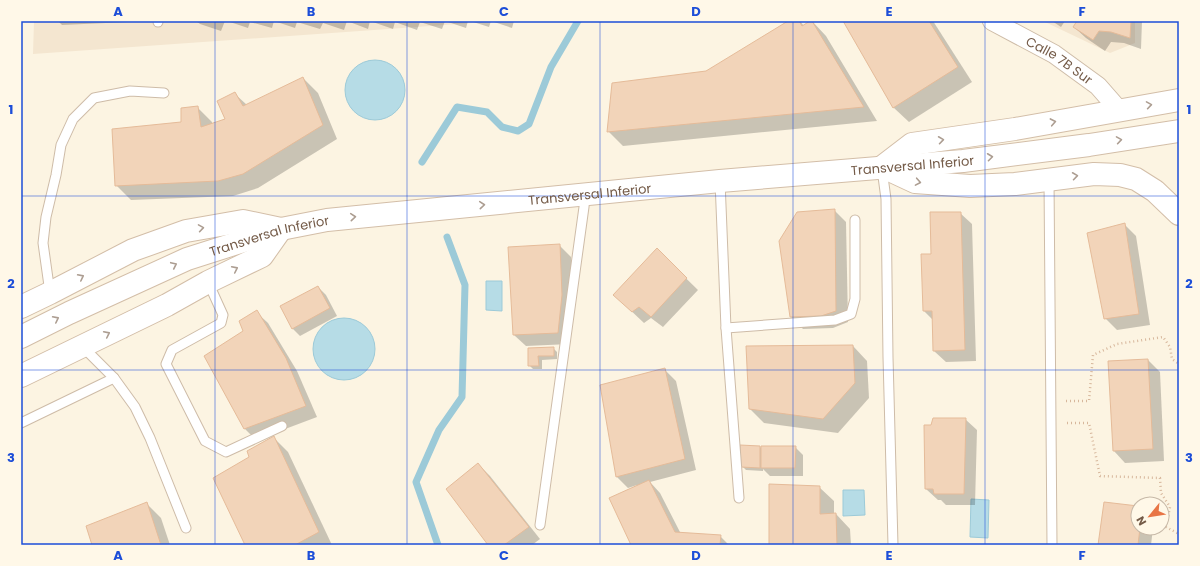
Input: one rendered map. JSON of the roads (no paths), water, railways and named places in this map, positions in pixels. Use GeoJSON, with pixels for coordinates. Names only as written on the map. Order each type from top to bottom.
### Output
{"type":"FeatureCollection","features":[{"type":"Feature","properties":{"kind":"main road"},"geometry":{"type":"LineString","coordinates":[[1179,100],[1015,129],[912,144],[882,167],[915,182],[970,186],[1016,184],[1094,174],[1120,175],[1136,179],[1155,190],[1179,214]]}},
{"type":"Feature","properties":{"kind":"main road","name":"Transversal Inferior"},"geometry":{"type":"LineString","coordinates":[[21,337],[68,313],[187,259],[281,229],[327,220],[720,181],[963,161],[1089,145],[1179,131]]}},
{"type":"Feature","properties":{"kind":"main road"},"geometry":{"type":"LineString","coordinates":[[21,307],[133,250],[186,231],[243,221],[281,229],[262,256],[208,282],[167,305],[21,376]]}},
{"type":"Feature","properties":{"kind":"street","name":"Calle 7B Sur"},"geometry":{"type":"LineString","coordinates":[[992,21],[1054,54],[1098,86],[1119,110]]}},
{"type":"Feature","properties":{"kind":"lane"},"geometry":{"type":"LineString","coordinates":[[50,293],[43,243],[46,217],[56,175],[61,145],[73,120],[94,98],[130,91],[164,93]]}},
{"type":"Feature","properties":{"kind":"lane"},"geometry":{"type":"LineString","coordinates":[[882,167],[886,199],[888,358],[893,545]]}},
{"type":"Feature","properties":{"kind":"lane"},"geometry":{"type":"LineString","coordinates":[[1049,180],[1052,545]]}},
{"type":"Feature","properties":{"kind":"lane"},"geometry":{"type":"LineString","coordinates":[[720,181],[726,328],[739,498]]}},
{"type":"Feature","properties":{"kind":"lane"},"geometry":{"type":"LineString","coordinates":[[540,525],[585,195]]}},
{"type":"Feature","properties":{"kind":"lane"},"geometry":{"type":"LineString","coordinates":[[726,328],[835,320],[851,314],[855,299],[855,220]]}},
{"type":"Feature","properties":{"kind":"lane"},"geometry":{"type":"LineString","coordinates":[[208,282],[223,315],[221,323],[172,350],[166,364],[205,441],[226,452],[282,426]]}},
{"type":"Feature","properties":{"kind":"lane"},"geometry":{"type":"LineString","coordinates":[[82,346],[114,378],[135,407],[150,438],[186,528]]}},
{"type":"Feature","properties":{"kind":"lane"},"geometry":{"type":"LineString","coordinates":[[21,423],[114,378]]}},
{"type":"Feature","properties":{"kind":"water"},"geometry":{"type":"Polygon","coordinates":[[[375,60],[387,62],[400,73],[403,78],[405,90],[403,102],[392,115],[387,118],[375,120],[363,118],[350,107],[347,102],[345,90],[347,78],[358,65],[363,62],[375,60]]]}},
{"type":"Feature","properties":{"kind":"water"},"geometry":{"type":"Polygon","coordinates":[[[486,281],[502,281],[502,311],[486,310],[486,281]]]}},
{"type":"Feature","properties":{"kind":"water"},"geometry":{"type":"Polygon","coordinates":[[[344,318],[356,321],[366,327],[372,337],[375,349],[372,361],[366,371],[356,377],[344,380],[332,377],[322,371],[316,361],[313,349],[316,337],[322,327],[332,321],[344,318]]]}},
{"type":"Feature","properties":{"kind":"water"},"geometry":{"type":"Polygon","coordinates":[[[843,490],[864,490],[865,515],[843,516],[843,490]]]}},
{"type":"Feature","properties":{"kind":"water"},"geometry":{"type":"Polygon","coordinates":[[[971,499],[989,500],[988,538],[970,537],[971,499]]]}},
{"type":"Feature","properties":{"kind":"waterway"},"geometry":{"type":"LineString","coordinates":[[422,162],[457,107],[487,112],[502,127],[518,131],[529,124],[551,67],[578,21]]}},
{"type":"Feature","properties":{"kind":"waterway"},"geometry":{"type":"LineString","coordinates":[[438,545],[416,482],[439,430],[462,397],[465,285],[447,237]]}}]}
